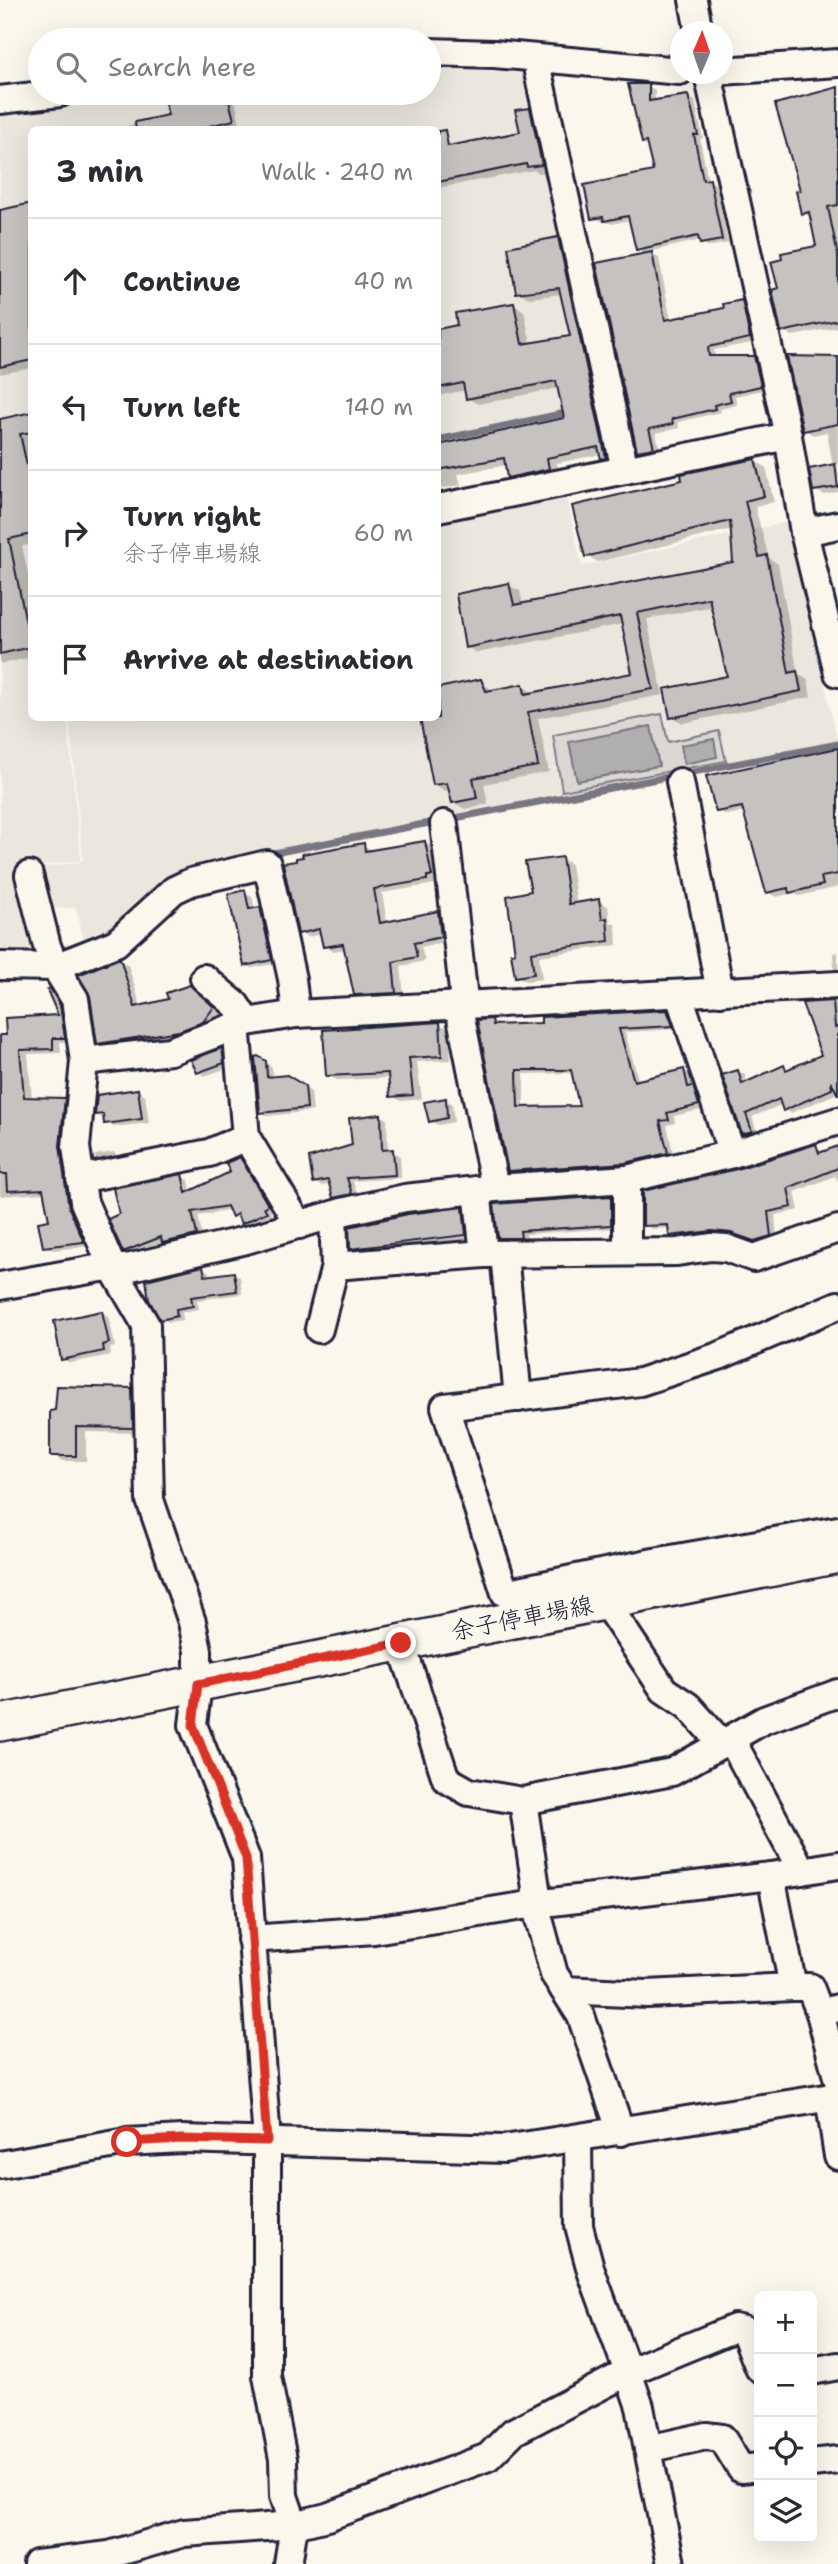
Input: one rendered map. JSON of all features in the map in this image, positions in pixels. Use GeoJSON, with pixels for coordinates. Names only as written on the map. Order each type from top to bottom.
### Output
{"type":"FeatureCollection","features":[{"type":"Feature","properties":{"kind":"main road","name":"余子停車場線"},"geometry":{"type":"LineString","coordinates":[[0,1723],[838,1555]]}},
{"type":"Feature","properties":{"kind":"street"},"geometry":{"type":"LineString","coordinates":[[693,0],[697,21]]}},
{"type":"Feature","properties":{"kind":"street"},"geometry":{"type":"LineString","coordinates":[[441,53],[670,70]]}},
{"type":"Feature","properties":{"kind":"street"},"geometry":{"type":"LineString","coordinates":[[540,59],[538,72],[625,470]]}},
{"type":"Feature","properties":{"kind":"street"},"geometry":{"type":"LineString","coordinates":[[733,70],[838,63]]}},
{"type":"Feature","properties":{"kind":"street"},"geometry":{"type":"LineString","coordinates":[[710,84],[788,436],[804,532],[838,673]]}},
{"type":"Feature","properties":{"kind":"street"},"geometry":{"type":"LineString","coordinates":[[0,100],[28,97]]}},
{"type":"Feature","properties":{"kind":"street"},"geometry":{"type":"LineString","coordinates":[[441,507],[788,436]]}},
{"type":"Feature","properties":{"kind":"street"},"geometry":{"type":"LineString","coordinates":[[804,532],[838,525]]}},
{"type":"Feature","properties":{"kind":"street"},"geometry":{"type":"LineString","coordinates":[[680,782],[720,992]]}},
{"type":"Feature","properties":{"kind":"street"},"geometry":{"type":"LineString","coordinates":[[444,824],[462,1008],[494,1254],[518,1398]]}},
{"type":"Feature","properties":{"kind":"street"},"geometry":{"type":"LineString","coordinates":[[0,966],[55,967],[116,943],[174,890],[191,882],[268,864],[292,979],[296,1014]]}},
{"type":"Feature","properties":{"kind":"street"},"geometry":{"type":"LineString","coordinates":[[29,875],[55,967],[75,999],[84,1061],[76,1147],[83,1202],[113,1269],[146,1325],[150,1500],[192,1622],[198,1651],[198,1684],[193,1725],[246,1858],[267,2141],[267,2376],[283,2459],[284,2496],[294,2525],[288,2564]]}},
{"type":"Feature","properties":{"kind":"street"},"geometry":{"type":"LineString","coordinates":[[204,978],[236,1005],[242,1023],[246,1138],[299,1225]]}},
{"type":"Feature","properties":{"kind":"street"},"geometry":{"type":"LineString","coordinates":[[84,1061],[170,1051],[242,1023],[296,1014],[462,1008],[838,985]]}},
{"type":"Feature","properties":{"kind":"street"},"geometry":{"type":"LineString","coordinates":[[679,995],[732,1154]]}},
{"type":"Feature","properties":{"kind":"street"},"geometry":{"type":"LineString","coordinates":[[0,1286],[102,1268],[113,1269],[246,1240],[405,1198],[627,1179],[732,1154],[838,1121]]}},
{"type":"Feature","properties":{"kind":"street"},"geometry":{"type":"LineString","coordinates":[[80,1179],[209,1153],[246,1138]]}},
{"type":"Feature","properties":{"kind":"street"},"geometry":{"type":"LineString","coordinates":[[627,1179],[627,1251]]}},
{"type":"Feature","properties":{"kind":"street"},"geometry":{"type":"LineString","coordinates":[[319,1329],[335,1266],[333,1215]]}},
{"type":"Feature","properties":{"kind":"street"},"geometry":{"type":"LineString","coordinates":[[335,1266],[494,1254],[677,1252],[719,1247],[754,1258],[838,1229]]}},
{"type":"Feature","properties":{"kind":"street"},"geometry":{"type":"LineString","coordinates":[[838,1306],[719,1356],[640,1382],[445,1406],[505,1593],[654,1562],[838,1530]]}},
{"type":"Feature","properties":{"kind":"street"},"geometry":{"type":"LineString","coordinates":[[606,1602],[664,1690],[688,1706],[726,1741],[802,1871]]}},
{"type":"Feature","properties":{"kind":"street"},"geometry":{"type":"LineString","coordinates":[[401,1643],[446,1779],[469,1792],[523,1801],[672,1772],[764,1720],[838,1693]]}},
{"type":"Feature","properties":{"kind":"street"},"geometry":{"type":"LineString","coordinates":[[523,1801],[536,1888],[535,1904],[554,1974],[581,2016],[621,2132]]}},
{"type":"Feature","properties":{"kind":"street"},"geometry":{"type":"LineString","coordinates":[[251,1939],[387,1928],[535,1904],[771,1876],[838,1865]]}},
{"type":"Feature","properties":{"kind":"street"},"geometry":{"type":"LineString","coordinates":[[771,1876],[793,1987]]}},
{"type":"Feature","properties":{"kind":"street"},"geometry":{"type":"LineString","coordinates":[[564,1990],[648,1994],[810,1987],[829,2010],[838,2155]]}},
{"type":"Feature","properties":{"kind":"street"},"geometry":{"type":"LineString","coordinates":[[0,2165],[127,2142],[182,2139],[504,2149],[621,2132],[835,2091]]}},
{"type":"Feature","properties":{"kind":"street"},"geometry":{"type":"LineString","coordinates":[[578,2139],[579,2226],[591,2271],[640,2407],[671,2564]]}},
{"type":"Feature","properties":{"kind":"street"},"geometry":{"type":"LineString","coordinates":[[37,2564],[109,2554],[184,2533],[294,2525],[327,2517],[488,2458],[513,2432],[628,2372],[735,2328],[744,2330],[754,2355]]}},
{"type":"Feature","properties":{"kind":"street"},"geometry":{"type":"LineString","coordinates":[[817,2370],[838,2366]]}},
{"type":"Feature","properties":{"kind":"street"},"geometry":{"type":"LineString","coordinates":[[648,2449],[706,2436],[722,2438],[741,2469],[754,2468]]}},
{"type":"Feature","properties":{"kind":"street"},"geometry":{"type":"LineString","coordinates":[[817,2462],[838,2460]]}},
{"type":"Feature","properties":{"kind":"shaded area"},"geometry":{"type":"Polygon","coordinates":[[[441,68],[531,74],[604,404],[441,437],[441,126],[28,126],[28,721],[67,721],[81,860],[25,869],[37,956],[0,957],[0,114],[78,105],[441,105],[441,68]]]}},
{"type":"Feature","properties":{"kind":"shaded area"},"geometry":{"type":"Polygon","coordinates":[[[565,492],[582,566],[788,522],[838,743],[272,851],[141,910],[86,948],[76,908],[40,909],[33,869],[83,861],[69,721],[441,721],[441,515],[565,492]]]}},
{"type":"Feature","properties":{"kind":"shaded area"},"geometry":{"type":"Polygon","coordinates":[[[662,714],[668,742],[719,731],[726,761],[562,791],[553,735],[662,714]]]}},
{"type":"Feature","properties":{"kind":"shaded area"},"geometry":{"type":"Polygon","coordinates":[[[651,726],[659,766],[577,781],[569,742],[651,726]]]}},
{"type":"Feature","properties":{"kind":"shaded area"},"geometry":{"type":"Polygon","coordinates":[[[714,739],[717,757],[684,764],[681,745],[714,739]]]}},
{"type":"Feature","properties":{"kind":"building"},"geometry":{"type":"Polygon","coordinates":[[[628,84],[649,84],[649,101],[688,95],[698,135],[694,135],[703,180],[710,179],[722,240],[700,244],[698,236],[636,250],[628,216],[604,221],[603,217],[591,219],[584,185],[653,171],[646,142],[642,143],[628,84]]]}},
{"type":"Feature","properties":{"kind":"building"},"geometry":{"type":"Polygon","coordinates":[[[838,87],[838,205],[828,207],[838,256],[838,320],[781,332],[772,290],[778,288],[771,262],[782,259],[781,253],[816,246],[809,212],[801,214],[796,191],[800,190],[775,104],[838,87]]]}},
{"type":"Feature","properties":{"kind":"building"},"geometry":{"type":"Polygon","coordinates":[[[166,105],[230,105],[234,120],[209,126],[136,126],[135,122],[168,115],[166,105]]]}},
{"type":"Feature","properties":{"kind":"building"},"geometry":{"type":"Polygon","coordinates":[[[530,108],[542,165],[527,167],[526,164],[441,181],[441,131],[445,130],[448,146],[520,132],[515,110],[530,108]]]}},
{"type":"Feature","properties":{"kind":"building"},"geometry":{"type":"Polygon","coordinates":[[[28,204],[28,361],[0,367],[0,210],[28,204]]]}},
{"type":"Feature","properties":{"kind":"building"},"geometry":{"type":"Polygon","coordinates":[[[558,237],[606,458],[601,459],[598,447],[547,458],[549,469],[507,478],[504,458],[441,469],[441,444],[564,418],[556,381],[466,399],[463,383],[441,387],[441,328],[457,325],[455,313],[514,303],[522,344],[570,336],[559,288],[516,293],[508,247],[558,237]]]}},
{"type":"Feature","properties":{"kind":"building"},"geometry":{"type":"Polygon","coordinates":[[[652,252],[665,320],[724,308],[723,304],[742,300],[750,338],[708,347],[709,356],[754,356],[761,386],[729,393],[731,401],[714,405],[715,409],[672,419],[673,424],[649,429],[654,448],[637,451],[596,263],[652,252]]]}},
{"type":"Feature","properties":{"kind":"building"},"geometry":{"type":"Polygon","coordinates":[[[787,356],[838,357],[838,424],[803,431],[787,356]]]}},
{"type":"Feature","properties":{"kind":"building"},"geometry":{"type":"Polygon","coordinates":[[[28,413],[28,433],[20,434],[28,470],[28,535],[9,539],[28,632],[28,648],[0,654],[0,419],[28,413]]]}},
{"type":"Feature","properties":{"kind":"building"},"geometry":{"type":"Polygon","coordinates":[[[755,459],[764,496],[745,501],[759,557],[767,555],[789,673],[797,671],[801,691],[670,718],[664,689],[727,676],[709,598],[637,613],[653,689],[528,712],[538,766],[473,778],[477,798],[452,803],[447,783],[433,785],[421,721],[441,721],[441,687],[481,679],[486,691],[523,684],[525,694],[632,673],[620,616],[465,648],[456,594],[509,583],[514,605],[733,562],[730,521],[585,557],[572,506],[682,480],[681,474],[755,459]]]}},
{"type":"Feature","properties":{"kind":"building"},"geometry":{"type":"Polygon","coordinates":[[[835,464],[838,487],[813,491],[809,469],[835,464]]]}},
{"type":"Feature","properties":{"kind":"building"},"geometry":{"type":"Polygon","coordinates":[[[838,748],[838,874],[821,877],[823,885],[789,893],[788,888],[766,893],[742,807],[716,812],[706,776],[838,748]]]}},
{"type":"Feature","properties":{"kind":"building"},"geometry":{"type":"Polygon","coordinates":[[[425,841],[432,876],[427,876],[427,880],[374,889],[380,923],[438,911],[441,937],[414,943],[417,957],[393,962],[396,993],[354,995],[343,944],[323,947],[319,929],[298,934],[283,863],[296,861],[296,858],[303,857],[302,854],[364,843],[365,851],[425,841]]]}},
{"type":"Feature","properties":{"kind":"building"},"geometry":{"type":"Polygon","coordinates":[[[562,857],[569,904],[599,899],[602,919],[607,918],[609,941],[531,952],[534,974],[515,977],[511,953],[515,953],[507,896],[531,891],[525,862],[562,857]]]}},
{"type":"Feature","properties":{"kind":"building"},"geometry":{"type":"Polygon","coordinates":[[[245,890],[249,909],[260,907],[272,960],[244,966],[228,894],[245,890]]]}},
{"type":"Feature","properties":{"kind":"building"},"geometry":{"type":"Polygon","coordinates":[[[120,958],[135,1007],[168,999],[166,993],[190,985],[214,1007],[203,1022],[179,1031],[97,1044],[90,996],[78,975],[120,958]]]}},
{"type":"Feature","properties":{"kind":"building"},"geometry":{"type":"Polygon","coordinates":[[[50,988],[60,1005],[65,1038],[53,1038],[53,1049],[20,1050],[24,1097],[65,1098],[60,1146],[69,1208],[84,1242],[43,1247],[38,1222],[49,1220],[43,1189],[8,1191],[7,1174],[0,1174],[0,1035],[6,1035],[5,1018],[58,1015],[47,990],[50,988]]]}},
{"type":"Feature","properties":{"kind":"building"},"geometry":{"type":"Polygon","coordinates":[[[833,1001],[835,1028],[838,1027],[838,1095],[831,1081],[832,1089],[783,1111],[779,1099],[746,1114],[752,1131],[742,1134],[722,1075],[738,1070],[742,1084],[784,1065],[786,1070],[821,1055],[802,1003],[833,1001]]]}},
{"type":"Feature","properties":{"kind":"building"},"geometry":{"type":"Polygon","coordinates":[[[667,1010],[673,1026],[619,1029],[634,1081],[684,1069],[688,1087],[693,1086],[699,1105],[667,1113],[669,1120],[660,1121],[668,1153],[625,1163],[508,1171],[477,1020],[492,1019],[493,1025],[541,1023],[541,1017],[667,1010]],[[517,1070],[518,1107],[579,1106],[571,1070],[517,1070]]]}},
{"type":"Feature","properties":{"kind":"building"},"geometry":{"type":"Polygon","coordinates":[[[440,1022],[442,1056],[409,1058],[413,1095],[390,1097],[388,1073],[326,1076],[323,1030],[440,1022]]]}},
{"type":"Feature","properties":{"kind":"building"},"geometry":{"type":"Polygon","coordinates":[[[222,1048],[224,1063],[197,1073],[191,1060],[222,1048]]]}},
{"type":"Feature","properties":{"kind":"building"},"geometry":{"type":"Polygon","coordinates":[[[255,1057],[266,1061],[267,1077],[287,1075],[305,1086],[307,1108],[260,1113],[255,1057]]]}},
{"type":"Feature","properties":{"kind":"building"},"geometry":{"type":"Polygon","coordinates":[[[138,1089],[142,1119],[104,1124],[103,1114],[95,1115],[97,1095],[138,1089]]]}},
{"type":"Feature","properties":{"kind":"building"},"geometry":{"type":"Polygon","coordinates":[[[446,1098],[447,1118],[429,1122],[424,1102],[446,1098]]]}},
{"type":"Feature","properties":{"kind":"building"},"geometry":{"type":"Polygon","coordinates":[[[381,1114],[382,1150],[393,1149],[395,1175],[347,1178],[352,1194],[333,1198],[328,1180],[313,1183],[309,1158],[352,1145],[349,1118],[381,1114]]]}},
{"type":"Feature","properties":{"kind":"building"},"geometry":{"type":"Polygon","coordinates":[[[816,1144],[819,1153],[838,1146],[838,1168],[788,1188],[792,1207],[768,1212],[771,1236],[754,1241],[731,1233],[712,1231],[669,1236],[668,1225],[643,1226],[643,1191],[737,1169],[816,1144]]]}},
{"type":"Feature","properties":{"kind":"building"},"geometry":{"type":"Polygon","coordinates":[[[240,1157],[268,1205],[264,1207],[267,1212],[241,1224],[237,1214],[232,1217],[227,1206],[192,1212],[197,1235],[162,1243],[161,1237],[123,1252],[108,1219],[119,1214],[113,1188],[182,1174],[186,1193],[230,1172],[226,1163],[240,1157]]]}},
{"type":"Feature","properties":{"kind":"building"},"geometry":{"type":"Polygon","coordinates":[[[611,1196],[611,1225],[520,1231],[521,1238],[498,1238],[494,1204],[611,1196]]]}},
{"type":"Feature","properties":{"kind":"building"},"geometry":{"type":"Polygon","coordinates":[[[463,1207],[466,1235],[350,1249],[349,1227],[408,1214],[463,1207]]]}},
{"type":"Feature","properties":{"kind":"building"},"geometry":{"type":"Polygon","coordinates":[[[203,1266],[205,1276],[234,1272],[237,1291],[191,1297],[193,1306],[176,1309],[177,1316],[160,1320],[149,1300],[146,1280],[203,1266]]]}},
{"type":"Feature","properties":{"kind":"building"},"geometry":{"type":"Polygon","coordinates":[[[102,1311],[109,1343],[103,1345],[104,1351],[61,1360],[54,1321],[102,1311]]]}},
{"type":"Feature","properties":{"kind":"building"},"geometry":{"type":"Polygon","coordinates":[[[57,1386],[132,1388],[133,1428],[76,1427],[76,1456],[50,1456],[50,1411],[55,1410],[57,1386]]]}},
{"type":"Feature","properties":{"kind":"waterway"},"geometry":{"type":"LineString","coordinates":[[441,439],[570,412]]}},
{"type":"Feature","properties":{"kind":"waterway"},"geometry":{"type":"LineString","coordinates":[[274,853],[838,744]]}},
{"type":"Feature","properties":{"kind":"route"},"geometry":{"type":"LineString","coordinates":[[127,2142],[182,2139],[267,2141],[246,1858],[193,1725],[198,1684],[401,1643]]}}]}
